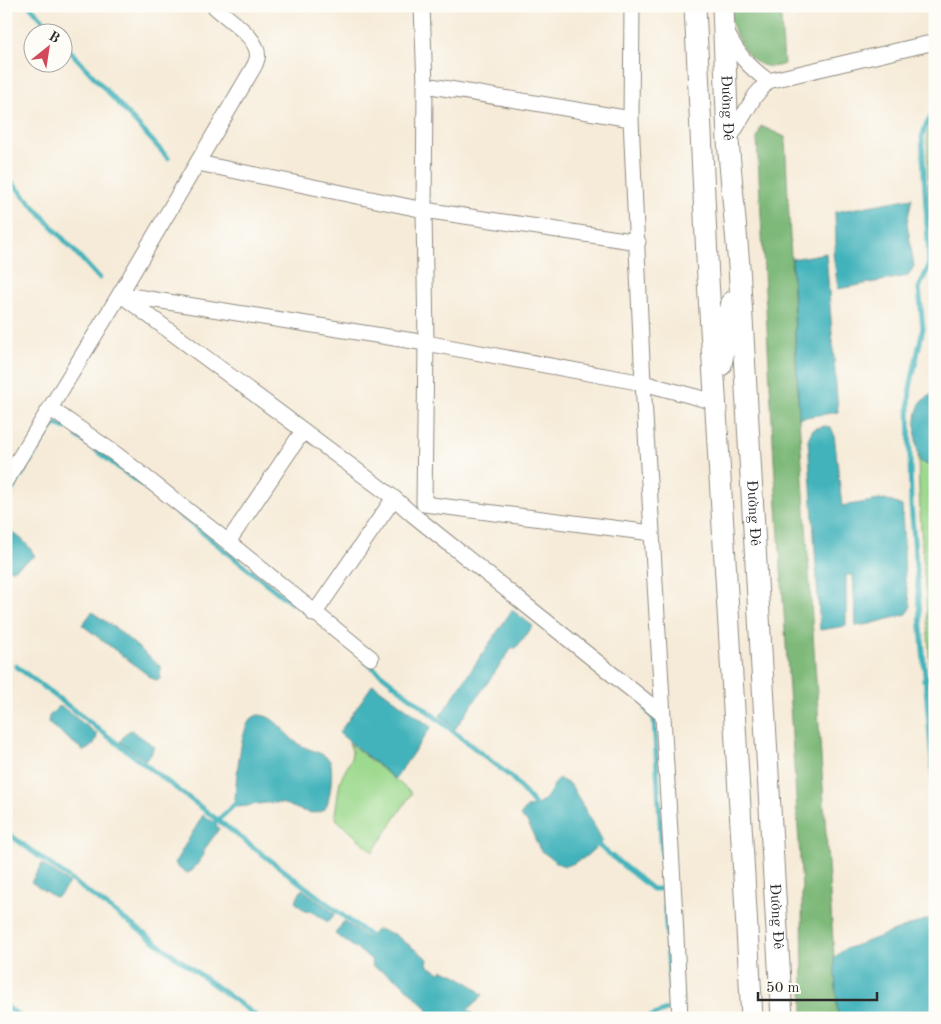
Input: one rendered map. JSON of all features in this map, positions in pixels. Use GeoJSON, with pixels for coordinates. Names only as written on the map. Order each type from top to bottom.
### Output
{"type":"FeatureCollection","features":[{"type":"Feature","properties":{"kind":"street"},"geometry":{"type":"LineString","coordinates":[[6,480],[51,409],[198,163],[257,58],[256,48],[250,37],[214,6]]}},
{"type":"Feature","properties":{"kind":"street"},"geometry":{"type":"LineString","coordinates":[[422,6],[425,85],[426,343],[424,504]]}},
{"type":"Feature","properties":{"kind":"street"},"geometry":{"type":"LineString","coordinates":[[632,6],[631,119],[643,383],[676,916],[680,1018]]}},
{"type":"Feature","properties":{"kind":"street","name":"Đường Đê"},"geometry":{"type":"LineString","coordinates":[[695,6],[715,402],[744,858],[752,1018]]}},
{"type":"Feature","properties":{"kind":"street"},"geometry":{"type":"LineString","coordinates":[[723,16],[734,47],[750,68],[768,81]]}},
{"type":"Feature","properties":{"kind":"street","name":"Đường Đê"},"geometry":{"type":"LineString","coordinates":[[723,16],[728,141],[739,266],[782,1018]]}},
{"type":"Feature","properties":{"kind":"street"},"geometry":{"type":"LineString","coordinates":[[728,141],[755,96],[768,81],[935,42]]}},
{"type":"Feature","properties":{"kind":"street"},"geometry":{"type":"LineString","coordinates":[[425,85],[631,119]]}},
{"type":"Feature","properties":{"kind":"street"},"geometry":{"type":"LineString","coordinates":[[198,163],[424,210],[638,242]]}},
{"type":"Feature","properties":{"kind":"street"},"geometry":{"type":"LineString","coordinates":[[120,294],[426,343],[643,383],[715,402],[739,266]]}},
{"type":"Feature","properties":{"kind":"street"},"geometry":{"type":"LineString","coordinates":[[120,294],[394,498],[662,714]]}},
{"type":"Feature","properties":{"kind":"street"},"geometry":{"type":"LineString","coordinates":[[51,409],[116,455],[228,542],[314,614],[371,658]]}},
{"type":"Feature","properties":{"kind":"street"},"geometry":{"type":"LineString","coordinates":[[228,542],[303,431]]}},
{"type":"Feature","properties":{"kind":"street"},"geometry":{"type":"LineString","coordinates":[[314,614],[394,498]]}},
{"type":"Feature","properties":{"kind":"street"},"geometry":{"type":"LineString","coordinates":[[412,514],[424,504],[652,533]]}},
{"type":"Feature","properties":{"kind":"green space"},"geometry":{"type":"Polygon","coordinates":[[[729,6],[780,6],[784,64],[772,67],[762,65],[753,59],[739,40],[729,6]]]}},
{"type":"Feature","properties":{"kind":"green space"},"geometry":{"type":"Polygon","coordinates":[[[935,119],[935,220],[930,220],[927,135],[930,125],[935,119]]]}},
{"type":"Feature","properties":{"kind":"green space"},"geometry":{"type":"Polygon","coordinates":[[[761,126],[785,137],[799,418],[838,1018],[803,1018],[802,889],[774,460],[757,139],[761,126]]]}},
{"type":"Feature","properties":{"kind":"green space"},"geometry":{"type":"Polygon","coordinates":[[[918,455],[921,462],[930,466],[935,464],[935,475],[930,482],[931,530],[935,532],[935,545],[933,549],[935,672],[930,671],[918,455]]]}},
{"type":"Feature","properties":{"kind":"green space"},"geometry":{"type":"Polygon","coordinates":[[[349,743],[412,793],[373,852],[337,820],[335,814],[340,781],[351,759],[352,751],[349,743]]]}},
{"type":"Feature","properties":{"kind":"water"},"geometry":{"type":"Polygon","coordinates":[[[912,198],[907,223],[914,266],[908,276],[838,289],[833,253],[836,244],[835,212],[912,198]]]}},
{"type":"Feature","properties":{"kind":"water"},"geometry":{"type":"Polygon","coordinates":[[[826,253],[838,412],[799,418],[792,259],[826,253]]]}},
{"type":"Feature","properties":{"kind":"water"},"geometry":{"type":"Polygon","coordinates":[[[935,391],[935,464],[931,466],[921,462],[916,440],[916,422],[922,401],[935,391]]]}},
{"type":"Feature","properties":{"kind":"water"},"geometry":{"type":"Polygon","coordinates":[[[825,426],[831,427],[834,434],[842,506],[885,499],[902,506],[905,580],[911,606],[907,614],[856,626],[853,575],[846,575],[846,626],[820,630],[808,439],[813,429],[825,426]]]}},
{"type":"Feature","properties":{"kind":"water"},"geometry":{"type":"Polygon","coordinates":[[[935,475],[935,532],[931,530],[930,482],[935,475]]]}},
{"type":"Feature","properties":{"kind":"water"},"geometry":{"type":"Polygon","coordinates":[[[6,529],[23,540],[35,556],[12,570],[6,569],[6,529]]]}},
{"type":"Feature","properties":{"kind":"water"},"geometry":{"type":"Polygon","coordinates":[[[512,610],[533,626],[516,648],[512,648],[455,729],[440,716],[512,610]]]}},
{"type":"Feature","properties":{"kind":"water"},"geometry":{"type":"Polygon","coordinates":[[[92,612],[118,630],[161,667],[160,679],[153,679],[82,625],[92,612]]]}},
{"type":"Feature","properties":{"kind":"water"},"geometry":{"type":"Polygon","coordinates":[[[373,684],[431,727],[395,779],[339,733],[373,684]]]}},
{"type":"Feature","properties":{"kind":"water"},"geometry":{"type":"Polygon","coordinates":[[[58,707],[62,707],[97,734],[92,746],[84,751],[48,723],[49,716],[58,707]]]}},
{"type":"Feature","properties":{"kind":"water"},"geometry":{"type":"Polygon","coordinates":[[[258,715],[275,721],[297,743],[328,758],[332,771],[331,786],[324,810],[314,813],[278,803],[238,807],[235,804],[237,773],[244,734],[251,719],[258,715]]]}},
{"type":"Feature","properties":{"kind":"water"},"geometry":{"type":"Polygon","coordinates":[[[131,730],[154,746],[151,755],[145,760],[120,742],[126,733],[131,730]]]}},
{"type":"Feature","properties":{"kind":"water"},"geometry":{"type":"Polygon","coordinates":[[[558,778],[571,785],[603,841],[584,858],[565,866],[559,864],[540,850],[528,823],[520,816],[527,807],[539,804],[546,798],[558,778]]]}},
{"type":"Feature","properties":{"kind":"water"},"geometry":{"type":"Polygon","coordinates":[[[203,815],[215,823],[219,829],[204,850],[204,855],[192,871],[187,873],[177,867],[175,862],[203,815]]]}},
{"type":"Feature","properties":{"kind":"water"},"geometry":{"type":"Polygon","coordinates":[[[42,864],[69,883],[60,895],[54,897],[31,882],[42,864]]]}},
{"type":"Feature","properties":{"kind":"water"},"geometry":{"type":"Polygon","coordinates":[[[302,889],[335,914],[328,922],[313,912],[305,911],[295,902],[302,889]]]}},
{"type":"Feature","properties":{"kind":"water"},"geometry":{"type":"Polygon","coordinates":[[[933,917],[935,919],[935,1018],[838,1018],[834,958],[843,950],[933,917]]]}},
{"type":"Feature","properties":{"kind":"water"},"geometry":{"type":"Polygon","coordinates":[[[344,921],[368,939],[377,929],[394,934],[428,959],[427,965],[440,973],[443,970],[459,977],[483,995],[461,1018],[430,1018],[427,1015],[428,1009],[397,979],[372,966],[371,959],[335,934],[344,921]]]}},
{"type":"Feature","properties":{"kind":"waterway"},"geometry":{"type":"LineString","coordinates":[[30,6],[45,22]]}},
{"type":"Feature","properties":{"kind":"waterway"},"geometry":{"type":"LineString","coordinates":[[72,53],[168,158]]}},
{"type":"Feature","properties":{"kind":"waterway"},"geometry":{"type":"LineString","coordinates":[[935,111],[926,125],[922,137],[929,259],[928,268],[919,288],[923,328],[910,388],[909,404],[911,504],[935,798]]}},
{"type":"Feature","properties":{"kind":"waterway"},"geometry":{"type":"LineString","coordinates":[[6,176],[99,278]]}},
{"type":"Feature","properties":{"kind":"waterway"},"geometry":{"type":"LineString","coordinates":[[6,500],[50,429],[56,424],[66,428]]}},
{"type":"Feature","properties":{"kind":"waterway"},"geometry":{"type":"LineString","coordinates":[[77,436],[291,603]]}},
{"type":"Feature","properties":{"kind":"waterway"},"geometry":{"type":"LineString","coordinates":[[366,662],[512,778],[536,806]]}},
{"type":"Feature","properties":{"kind":"waterway"},"geometry":{"type":"LineString","coordinates":[[16,666],[371,937]]}},
{"type":"Feature","properties":{"kind":"waterway"},"geometry":{"type":"LineString","coordinates":[[924,680],[935,675]]}},
{"type":"Feature","properties":{"kind":"waterway"},"geometry":{"type":"LineString","coordinates":[[646,709],[654,719],[671,1008],[647,1018]]}},
{"type":"Feature","properties":{"kind":"waterway"},"geometry":{"type":"LineString","coordinates":[[215,823],[235,804]]}},
{"type":"Feature","properties":{"kind":"waterway"},"geometry":{"type":"LineString","coordinates":[[6,832],[259,1018]]}},
{"type":"Feature","properties":{"kind":"waterway"},"geometry":{"type":"LineString","coordinates":[[598,845],[652,889],[664,889]]}},
{"type":"Feature","properties":{"kind":"waterway"},"geometry":{"type":"LineString","coordinates":[[6,1006],[22,1018]]}},
{"type":"Feature","properties":{"kind":"waterway"},"geometry":{"type":"LineString","coordinates":[[466,1011],[475,1018]]}}]}
